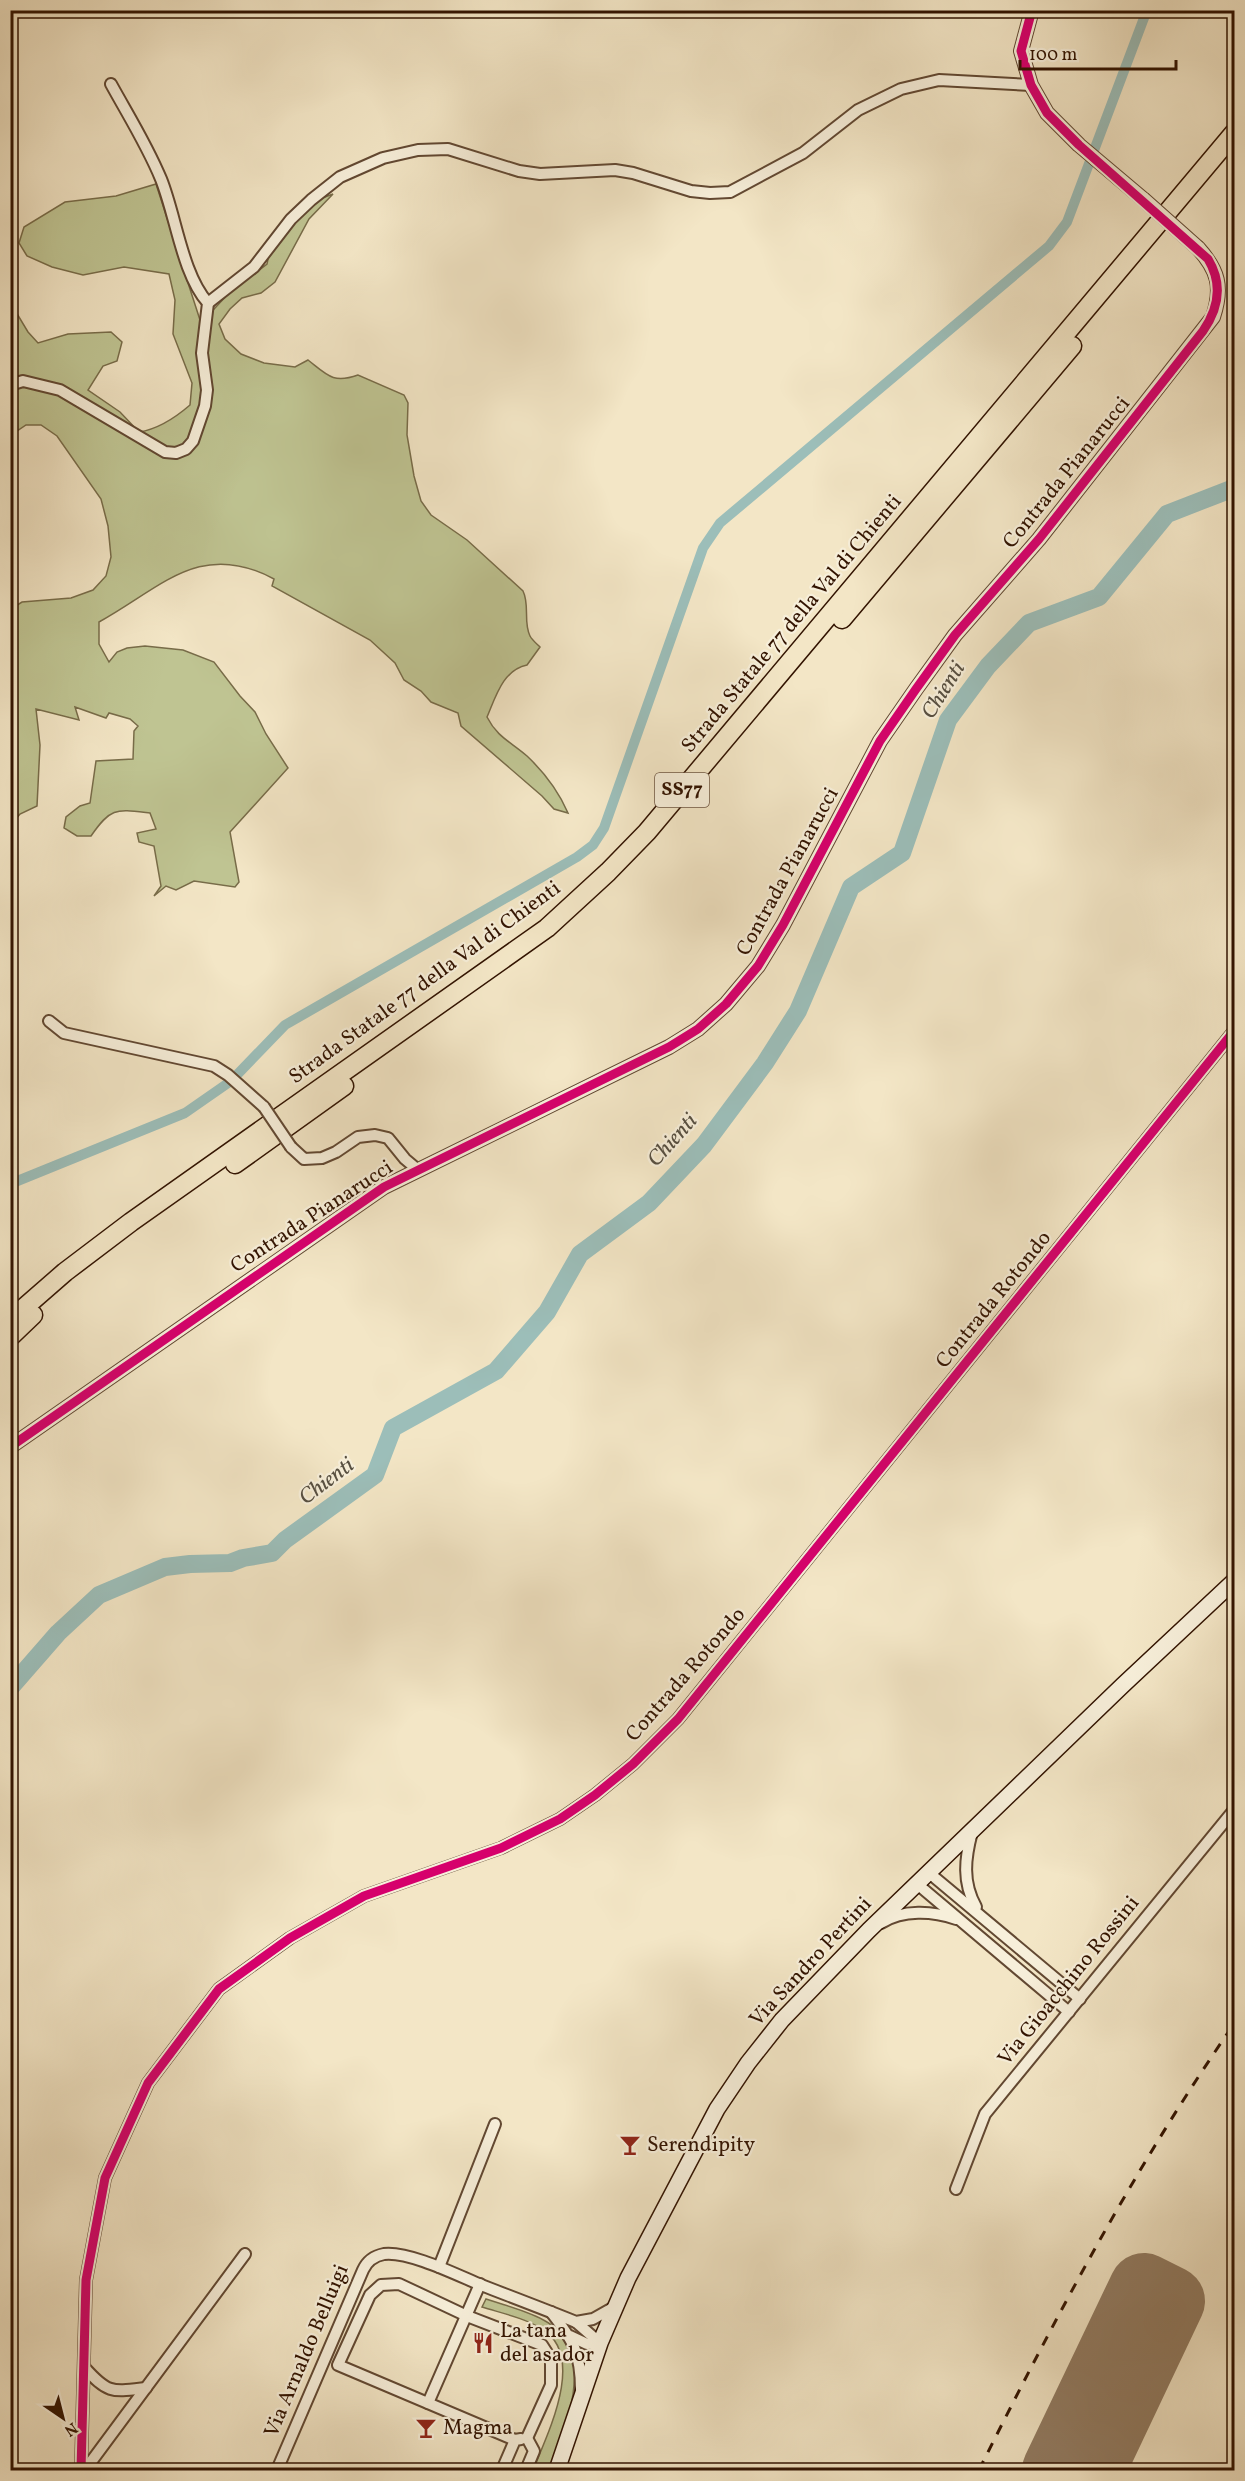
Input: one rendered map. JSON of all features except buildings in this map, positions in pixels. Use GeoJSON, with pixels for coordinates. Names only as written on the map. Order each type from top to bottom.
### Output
{"type":"FeatureCollection","features":[{"type":"Feature","properties":{"kind":"highway","name":"Strada Statale 77 della Val di Chienti"},"geometry":{"type":"LineString","coordinates":[[10,1320],[65,1272],[131,1222],[547,928],[608,872],[669,805],[1234,133]]}},
{"type":"Feature","properties":{"kind":"highway","name":"Strada Statale 77 della Val di Chienti"},"geometry":{"type":"LineString","coordinates":[[10,1337],[72,1282],[139,1232],[530,956],[579,916],[618,879],[657,838],[791,681],[1234,152]]}},
{"type":"Feature","properties":{"kind":"main road","name":"Via Sandro Pertini"},"geometry":{"type":"LineString","coordinates":[[557,2470],[600,2343],[633,2268],[717,2109],[748,2063],[782,2020],[869,1930],[973,1828],[1234,1581]]}},
{"type":"Feature","properties":{"kind":"street"},"geometry":{"type":"LineString","coordinates":[[10,385],[23,381],[60,390],[165,452],[176,453],[193,441],[206,406],[207,390],[202,353],[208,303],[254,267],[291,219],[340,177],[383,158],[418,150],[448,149],[519,171],[540,174],[615,170],[633,173],[691,191],[730,192],[803,153],[858,110],[901,89],[939,80],[1030,85],[1021,51],[1032,10]]}},
{"type":"Feature","properties":{"kind":"street"},"geometry":{"type":"LineString","coordinates":[[111,84],[148,150],[161,180],[195,287],[208,303]]}},
{"type":"Feature","properties":{"kind":"street","name":"Contrada Pianarucci"},"geometry":{"type":"LineString","coordinates":[[10,1447],[384,1187],[669,1047],[698,1029],[726,1004],[758,966],[783,925],[880,741],[916,689],[955,636],[1040,539],[1213,317],[1218,287],[1215,271],[1198,248],[1102,166],[1047,114],[1030,85]]}},
{"type":"Feature","properties":{"kind":"street"},"geometry":{"type":"LineString","coordinates":[[49,1021],[64,1033],[214,1066],[228,1074],[264,1107],[291,1147],[304,1158],[322,1158],[336,1152],[358,1137],[382,1136],[388,1138],[405,1159],[418,1170]]}},
{"type":"Feature","properties":{"kind":"street","name":"Contrada Rotondo"},"geometry":{"type":"LineString","coordinates":[[83,2470],[86,2280],[105,2178],[148,2083],[219,1989],[290,1938],[364,1896],[501,1848],[534,1834],[596,1795],[633,1764],[678,1719],[1234,1031]]}},
{"type":"Feature","properties":{"kind":"street","name":"Via Gioacchino Rossini"},"geometry":{"type":"LineString","coordinates":[[956,2189],[985,2114],[1234,1810]]}},
{"type":"Feature","properties":{"kind":"street"},"geometry":{"type":"LineString","coordinates":[[973,1828],[966,1854],[967,1883],[970,1896],[979,1912]]}},
{"type":"Feature","properties":{"kind":"street"},"geometry":{"type":"LineString","coordinates":[[928,1872],[979,1912],[1080,1999]]}},
{"type":"Feature","properties":{"kind":"street"},"geometry":{"type":"LineString","coordinates":[[916,1884],[965,1922],[1069,2012]]}},
{"type":"Feature","properties":{"kind":"street"},"geometry":{"type":"LineString","coordinates":[[869,1930],[888,1919],[916,1913],[942,1914],[965,1922]]}},
{"type":"Feature","properties":{"kind":"street"},"geometry":{"type":"LineString","coordinates":[[1011,1962],[1022,1949]]}},
{"type":"Feature","properties":{"kind":"street"},"geometry":{"type":"LineString","coordinates":[[439,2267],[495,2124]]}},
{"type":"Feature","properties":{"kind":"street"},"geometry":{"type":"LineString","coordinates":[[83,2470],[245,2254]]}},
{"type":"Feature","properties":{"kind":"street","name":"Via Arnaldo Belluigi"},"geometry":{"type":"LineString","coordinates":[[277,2470],[366,2263],[374,2257],[399,2254],[439,2267],[576,2322],[600,2343]]}},
{"type":"Feature","properties":{"kind":"street"},"geometry":{"type":"LineString","coordinates":[[399,2284],[467,2316],[542,2345],[551,2359],[551,2385],[527,2438],[515,2440],[338,2365],[370,2295],[381,2285],[399,2284]]}},
{"type":"Feature","properties":{"kind":"street"},"geometry":{"type":"LineString","coordinates":[[428,2403],[480,2284]]}},
{"type":"Feature","properties":{"kind":"street"},"geometry":{"type":"LineString","coordinates":[[576,2322],[592,2319],[616,2306]]}},
{"type":"Feature","properties":{"kind":"street","name":"Via Arnaldo Belluigi"},"geometry":{"type":"LineString","coordinates":[[550,2312],[570,2336],[581,2366],[582,2398]]}},
{"type":"Feature","properties":{"kind":"street"},"geometry":{"type":"LineString","coordinates":[[570,2336],[587,2344],[600,2343]]}},
{"type":"Feature","properties":{"kind":"street"},"geometry":{"type":"LineString","coordinates":[[84,2367],[101,2386],[120,2391],[146,2388]]}},
{"type":"Feature","properties":{"kind":"street"},"geometry":{"type":"LineString","coordinates":[[526,2470],[534,2451],[527,2438]]}},
{"type":"Feature","properties":{"kind":"street"},"geometry":{"type":"LineString","coordinates":[[502,2470],[515,2440]]}},
{"type":"Feature","properties":{"kind":"green space"},"geometry":{"type":"Polygon","coordinates":[[[156,184],[201,323],[228,294],[267,264],[270,249],[309,203],[333,194],[309,219],[275,282],[261,293],[242,298],[219,324],[225,339],[241,354],[264,363],[295,367],[308,360],[320,370],[336,378],[342,379],[358,375],[404,395],[408,403],[407,435],[421,501],[431,515],[467,540],[523,591],[528,631],[540,647],[527,665],[512,672],[506,678],[487,717],[500,734],[527,756],[545,775],[568,813],[554,809],[461,726],[458,713],[431,702],[421,691],[404,680],[395,663],[370,640],[272,586],[274,579],[248,568],[224,564],[202,566],[182,573],[99,622],[99,644],[109,662],[117,652],[127,648],[145,646],[183,650],[214,662],[255,712],[288,768],[230,832],[239,882],[235,887],[194,881],[176,890],[166,886],[154,896],[161,886],[154,846],[139,842],[137,833],[156,829],[150,813],[115,812],[104,820],[91,836],[77,836],[64,828],[66,817],[80,806],[90,803],[96,761],[133,759],[134,731],[138,726],[130,719],[109,713],[106,718],[75,707],[79,720],[36,709],[40,745],[37,806],[20,814],[11,825],[11,609],[22,602],[71,598],[93,590],[106,576],[111,557],[108,526],[101,499],[57,436],[41,425],[26,425],[11,435],[10,302],[28,332],[38,343],[68,334],[111,332],[122,342],[117,361],[103,366],[88,390],[120,412],[139,432],[166,422],[190,405],[192,383],[173,334],[175,300],[169,274],[124,267],[83,275],[52,267],[27,256],[19,243],[24,227],[65,202],[116,196],[156,184]]]}},
{"type":"Feature","properties":{"kind":"green space"},"geometry":{"type":"Polygon","coordinates":[[[486,2299],[547,2322],[562,2335],[571,2352],[574,2371],[573,2392],[569,2413],[551,2470],[533,2470],[547,2437],[560,2396],[563,2376],[562,2358],[555,2341],[542,2329],[521,2319],[482,2307],[486,2299]]]}},
{"type":"Feature","properties":{"kind":"waterway"},"geometry":{"type":"LineString","coordinates":[[10,1184],[185,1113],[231,1081],[285,1025],[577,857],[593,845],[604,828],[703,548],[720,523],[1049,246],[1067,222],[1147,10]]}},
{"type":"Feature","properties":{"kind":"waterway","name":"Chienti"},"geometry":{"type":"LineString","coordinates":[[10,1688],[58,1633],[99,1595],[165,1567],[230,1563],[243,1558],[272,1553],[285,1540],[375,1475],[393,1428],[496,1371],[547,1312],[580,1254],[649,1203],[704,1145],[765,1063],[798,1011],[851,887],[902,853],[948,720],[988,666],[1029,623],[1099,597],[1167,514],[1234,488]]}},
{"type":"Feature","properties":{"kind":"runway"},"geometry":{"type":"LineString","coordinates":[[1057,2470],[1144,2288],[1170,2301],[1090,2470]]}},
{"type":"Feature","properties":{"kind":"railway"},"geometry":{"type":"LineString","coordinates":[[979,2470],[1068,2298],[1131,2186],[1198,2077],[1234,2024]]}},
{"type":"Feature","properties":{"kind":"cycle path"},"geometry":{"type":"LineString","coordinates":[[10,1447],[384,1187],[669,1047],[698,1029],[726,1004],[758,966],[783,925],[880,741],[916,689],[955,635],[1039,539],[1203,331],[1216,305],[1216,278],[1208,259],[1079,145],[1047,113],[1031,85],[1021,51],[1032,10]]}},
{"type":"Feature","properties":{"kind":"cycle path"},"geometry":{"type":"LineString","coordinates":[[81,2470],[86,2280],[105,2178],[148,2083],[219,1989],[290,1938],[364,1896],[501,1848],[560,1819],[595,1795],[633,1764],[678,1719],[1234,1031]]}},
{"type":"Feature","properties":{"kind":"place","name":"Serendipity"},"geometry":{"type":"Point","coordinates":[630,2145]}},
{"type":"Feature","properties":{"kind":"place","name":"La tana del asador"},"geometry":{"type":"Point","coordinates":[483,2343]}},
{"type":"Feature","properties":{"kind":"place","name":"Magma"},"geometry":{"type":"Point","coordinates":[426,2428]}}]}
